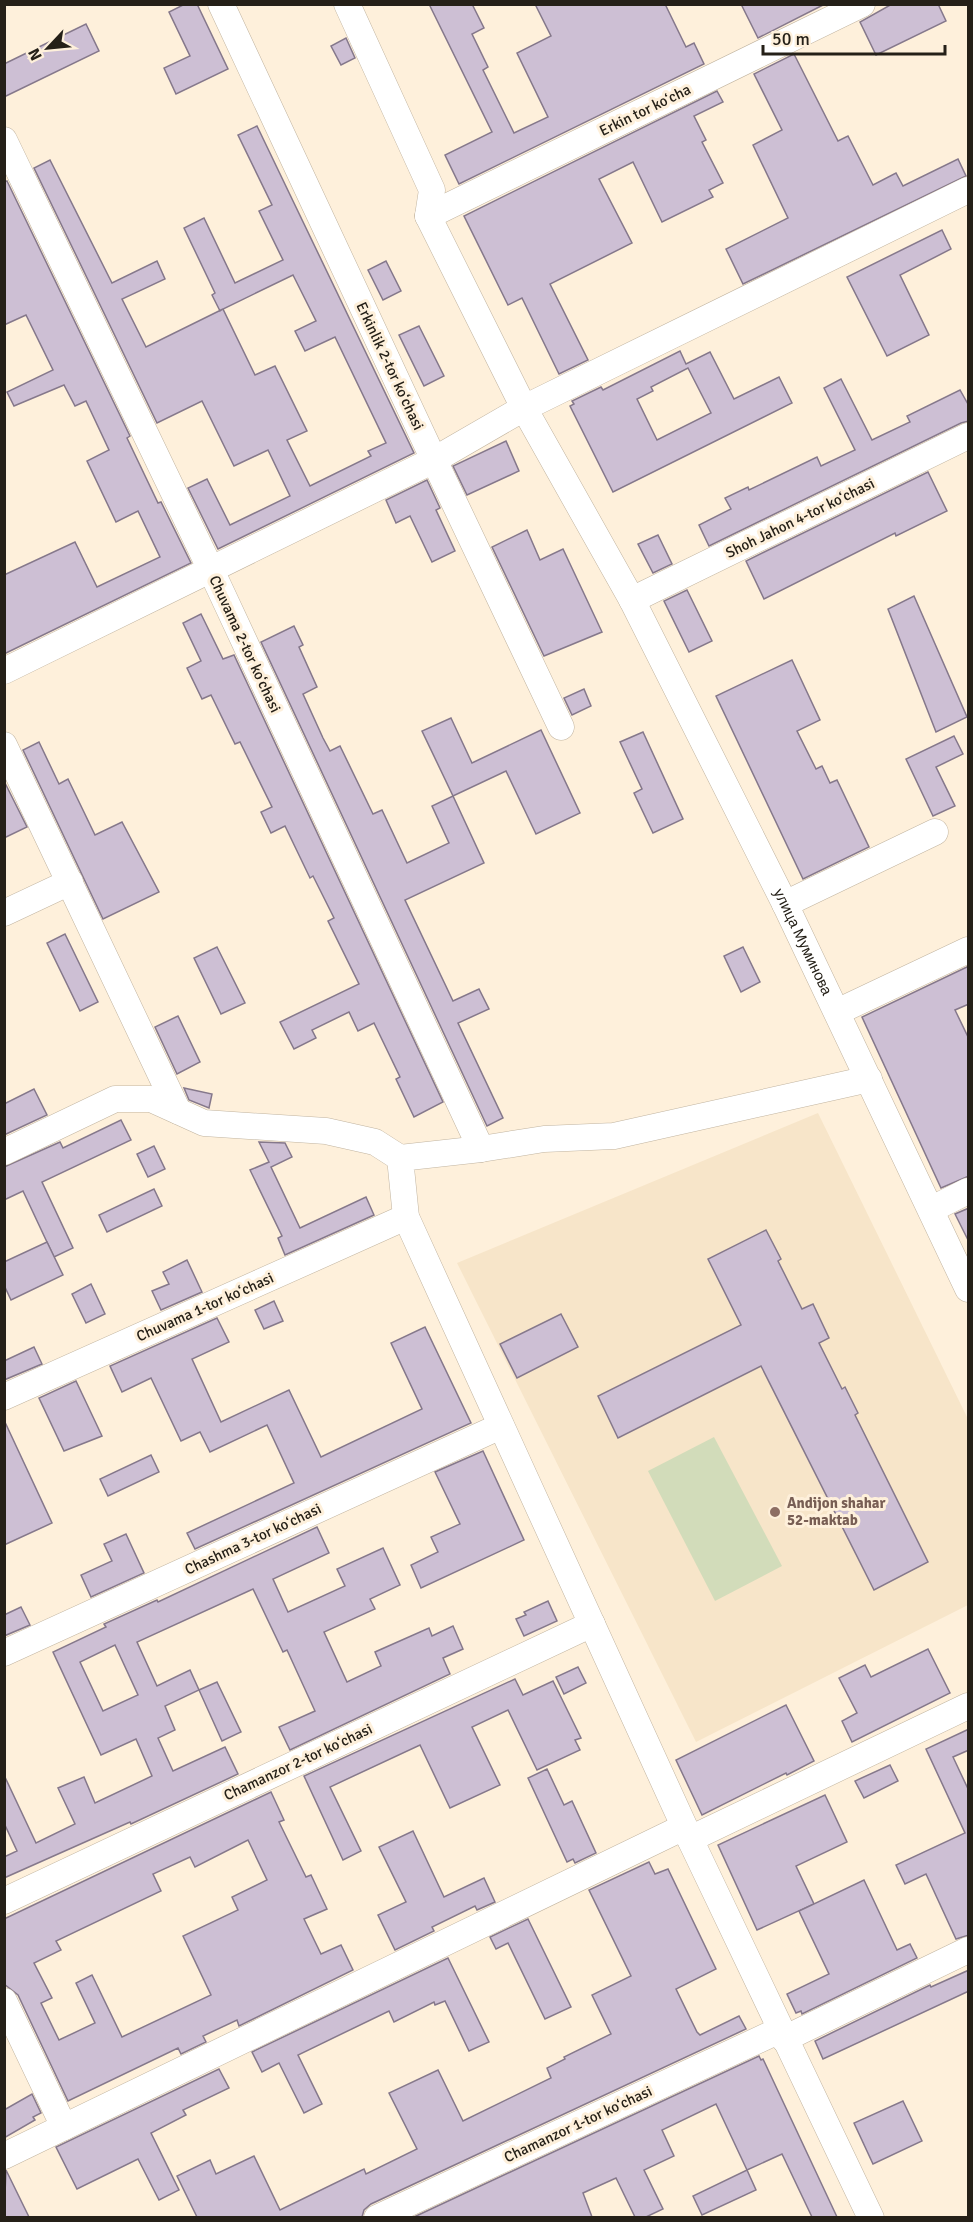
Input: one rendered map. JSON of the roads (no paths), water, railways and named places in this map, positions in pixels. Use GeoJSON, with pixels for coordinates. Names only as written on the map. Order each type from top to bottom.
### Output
{"type":"FeatureCollection","features":[{"type":"Feature","properties":{"kind":"street","name":"Erkinlik 2-tor koʻchasi"},"geometry":{"type":"LineString","coordinates":[[221,4],[561,727]]}},
{"type":"Feature","properties":{"kind":"street","name":"Erkin tor koʻcha"},"geometry":{"type":"LineString","coordinates":[[428,216],[861,4]]}},
{"type":"Feature","properties":{"kind":"street"},"geometry":{"type":"LineString","coordinates":[[354,7],[432,190],[428,216]]}},
{"type":"Feature","properties":{"kind":"street","name":"Chuvama 2-tor koʻchasi"},"geometry":{"type":"LineString","coordinates":[[4,140],[211,570],[481,1149]]}},
{"type":"Feature","properties":{"kind":"street"},"geometry":{"type":"LineString","coordinates":[[4,671],[434,460],[524,408],[969,190]]}},
{"type":"Feature","properties":{"kind":"street","name":"улица Муминова"},"geometry":{"type":"LineString","coordinates":[[428,216],[524,408],[632,600],[785,904],[969,1289]]}},
{"type":"Feature","properties":{"kind":"street","name":"Shoh Jahon 4-tor koʻchasi"},"geometry":{"type":"LineString","coordinates":[[632,600],[969,436]]}},
{"type":"Feature","properties":{"kind":"street"},"geometry":{"type":"LineString","coordinates":[[4,745],[178,1111]]}},
{"type":"Feature","properties":{"kind":"street"},"geometry":{"type":"LineString","coordinates":[[785,904],[935,832]]}},
{"type":"Feature","properties":{"kind":"street"},"geometry":{"type":"LineString","coordinates":[[4,913],[70,882]]}},
{"type":"Feature","properties":{"kind":"street"},"geometry":{"type":"LineString","coordinates":[[837,1012],[969,950]]}},
{"type":"Feature","properties":{"kind":"street"},"geometry":{"type":"LineString","coordinates":[[4,1152],[115,1099],[151,1099],[204,1123],[326,1131],[375,1142],[400,1158],[544,1139],[614,1136],[869,1079]]}},
{"type":"Feature","properties":{"kind":"street"},"geometry":{"type":"LineString","coordinates":[[400,1158],[406,1217],[687,1833],[871,2217]]}},
{"type":"Feature","properties":{"kind":"street"},"geometry":{"type":"LineString","coordinates":[[932,1209],[969,1191]]}},
{"type":"Feature","properties":{"kind":"street","name":"Chuvama 1-tor koʻchasi"},"geometry":{"type":"LineString","coordinates":[[4,1397],[406,1217]]}},
{"type":"Feature","properties":{"kind":"street","name":"Chashma 3-tor koʻchasi"},"geometry":{"type":"LineString","coordinates":[[4,1653],[501,1425]]}},
{"type":"Feature","properties":{"kind":"street","name":"Chamanzor 2-tor koʻchasi"},"geometry":{"type":"LineString","coordinates":[[4,1901],[592,1624]]}},
{"type":"Feature","properties":{"kind":"street"},"geometry":{"type":"LineString","coordinates":[[4,2157],[687,1833],[969,1706]]}},
{"type":"Feature","properties":{"kind":"street","name":"Chamanzor 1-tor koʻchasi"},"geometry":{"type":"LineString","coordinates":[[377,2217],[969,1950]]}},
{"type":"Feature","properties":{"kind":"street"},"geometry":{"type":"LineString","coordinates":[[4,2001],[64,2127]]}},
{"type":"Feature","properties":{"kind":"place","name":"Andijon shahar 52-maktab"},"geometry":{"type":"Point","coordinates":[775,1512]}}]}
